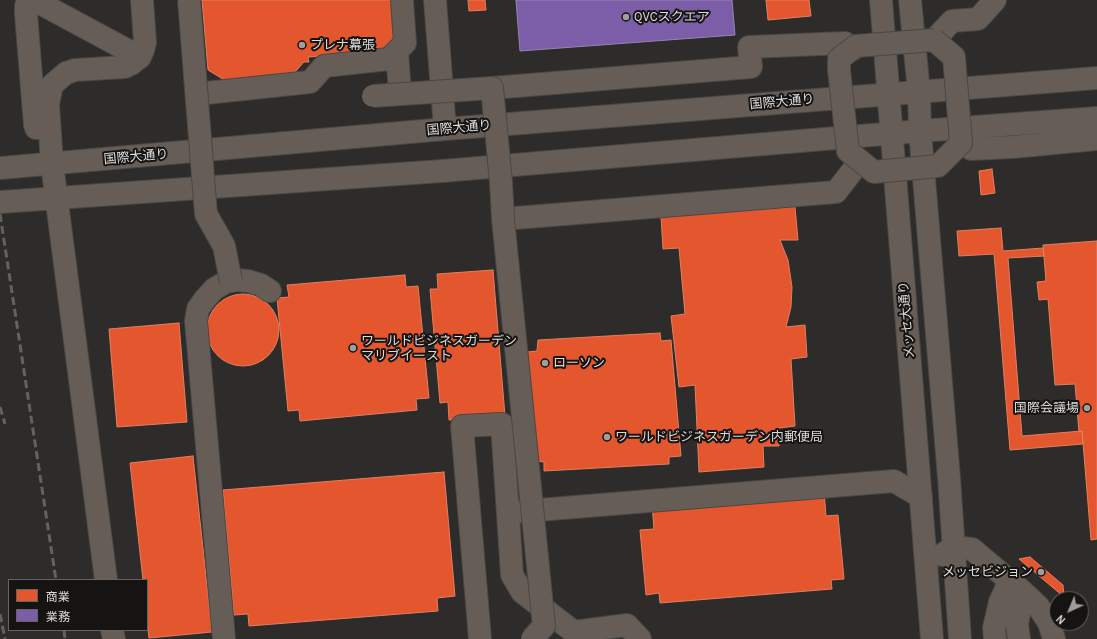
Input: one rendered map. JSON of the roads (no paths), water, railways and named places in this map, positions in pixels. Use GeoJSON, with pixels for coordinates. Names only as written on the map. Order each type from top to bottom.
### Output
{"type":"FeatureCollection","features":[{"type":"Feature","properties":{"kind":"street"},"geometry":{"type":"LineString","coordinates":[[28,0],[26,14],[35,125],[52,164]]}},
{"type":"Feature","properties":{"kind":"street"},"geometry":{"type":"LineString","coordinates":[[34,0],[140,57]]}},
{"type":"Feature","properties":{"kind":"street"},"geometry":{"type":"LineString","coordinates":[[106,579],[52,164],[48,104],[52,85],[66,73],[75,70],[125,67],[132,64],[140,57],[145,42],[142,0]]}},
{"type":"Feature","properties":{"kind":"street"},"geometry":{"type":"LineString","coordinates":[[189,0],[206,214],[224,246],[231,281]]}},
{"type":"Feature","properties":{"kind":"street"},"geometry":{"type":"LineString","coordinates":[[197,94],[310,82],[324,66],[389,59],[405,43],[402,0]]}},
{"type":"Feature","properties":{"kind":"street"},"geometry":{"type":"LineString","coordinates":[[434,0],[445,129]]}},
{"type":"Feature","properties":{"kind":"street","name":"メッセ大通り"},"geometry":{"type":"LineString","coordinates":[[881,0],[932,639]]}},
{"type":"Feature","properties":{"kind":"street"},"geometry":{"type":"LineString","coordinates":[[910,0],[919,92],[920,131],[949,470],[960,639]]}},
{"type":"Feature","properties":{"kind":"street"},"geometry":{"type":"LineString","coordinates":[[934,40],[954,57],[961,143],[938,166],[874,172],[848,151],[839,59],[856,46],[934,40],[952,21],[978,19],[995,0]]}},
{"type":"Feature","properties":{"kind":"street"},"geometry":{"type":"LineString","coordinates":[[373,96],[751,67],[748,47],[845,42],[852,49]]}},
{"type":"Feature","properties":{"kind":"street"},"geometry":{"type":"LineString","coordinates":[[397,51],[400,94]]}},
{"type":"Feature","properties":{"kind":"street","name":"国際大通り"},"geometry":{"type":"LineString","coordinates":[[0,168],[445,129],[1097,78]]}},
{"type":"Feature","properties":{"kind":"street"},"geometry":{"type":"LineString","coordinates":[[492,88],[503,219],[544,626],[532,639]]}},
{"type":"Feature","properties":{"kind":"street"},"geometry":{"type":"LineString","coordinates":[[0,202],[442,171],[892,133],[1097,118]]}},
{"type":"Feature","properties":{"kind":"street"},"geometry":{"type":"LineString","coordinates":[[971,149],[1014,147],[1097,139]]}},
{"type":"Feature","properties":{"kind":"street"},"geometry":{"type":"LineString","coordinates":[[503,219],[836,192],[860,161]]}},
{"type":"Feature","properties":{"kind":"street"},"geometry":{"type":"LineString","coordinates":[[224,639],[196,322],[198,308],[204,299],[214,289],[226,282],[237,280],[248,281],[261,285],[270,291]]}},
{"type":"Feature","properties":{"kind":"street"},"geometry":{"type":"LineString","coordinates":[[480,639],[462,426],[502,424],[512,575],[522,592],[574,632],[627,625],[640,639]]}},
{"type":"Feature","properties":{"kind":"street"},"geometry":{"type":"LineString","coordinates":[[508,513],[894,481],[921,497]]}},
{"type":"Feature","properties":{"kind":"street"},"geometry":{"type":"LineString","coordinates":[[928,577],[934,563],[953,547],[972,548],[1038,606],[1052,629],[1054,639]]}},
{"type":"Feature","properties":{"kind":"street"},"geometry":{"type":"LineString","coordinates":[[995,639],[994,628],[1000,602],[1016,586]]}},
{"type":"Feature","properties":{"kind":"street"},"geometry":{"type":"LineString","coordinates":[[1016,586],[1019,639]]}},
{"type":"Feature","properties":{"kind":"railway"},"geometry":{"type":"LineString","coordinates":[[0,214],[56,579]]}},
{"type":"Feature","properties":{"kind":"railway"},"geometry":{"type":"LineString","coordinates":[[0,407],[5,424]]}},
{"type":"Feature","properties":{"kind":"railway"},"geometry":{"type":"LineString","coordinates":[[0,614],[5,639]]}},
{"type":"Feature","properties":{"kind":"railway"},"geometry":{"type":"LineString","coordinates":[[64,631],[65,639]]}},
{"type":"Feature","properties":{"kind":"place","name":"QVCスクエア"},"geometry":{"type":"Point","coordinates":[626,17]}},
{"type":"Feature","properties":{"kind":"place","name":"プレナ幕張"},"geometry":{"type":"Point","coordinates":[302,45]}},
{"type":"Feature","properties":{"kind":"place","name":"ワールドビジネスガーデン マリブイースト"},"geometry":{"type":"Point","coordinates":[353,348]}},
{"type":"Feature","properties":{"kind":"place","name":"ローソン"},"geometry":{"type":"Point","coordinates":[545,363]}},
{"type":"Feature","properties":{"kind":"place","name":"国際会議場"},"geometry":{"type":"Point","coordinates":[1087,408]}},
{"type":"Feature","properties":{"kind":"place","name":"ワールドビジネスガーデン内郵便局"},"geometry":{"type":"Point","coordinates":[607,437]}},
{"type":"Feature","properties":{"kind":"place","name":"メッセビジョン"},"geometry":{"type":"Point","coordinates":[1041,572]}}]}
